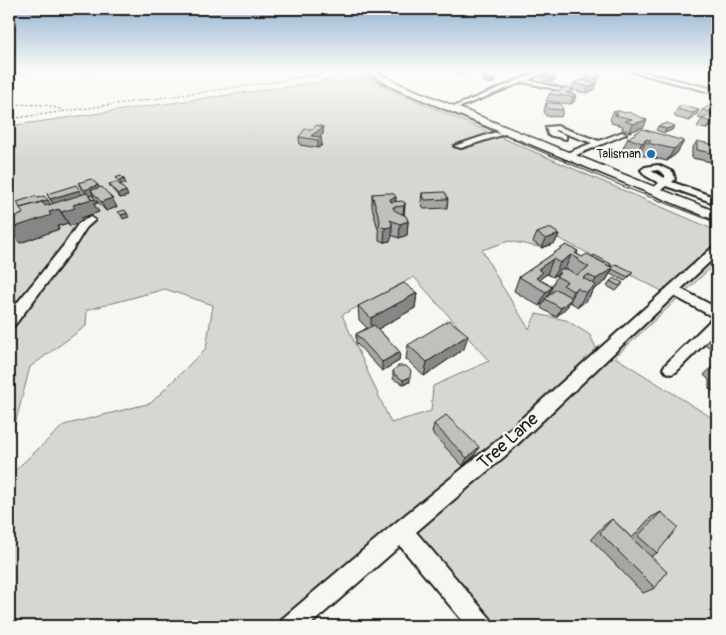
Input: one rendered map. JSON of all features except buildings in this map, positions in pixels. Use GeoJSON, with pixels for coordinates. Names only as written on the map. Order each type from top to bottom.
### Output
{"type":"FeatureCollection","features":[{"type":"Feature","properties":{"kind":"main road"},"geometry":{"type":"LineString","coordinates":[[431,101],[717,217]]}},
{"type":"Feature","properties":{"kind":"street"},"geometry":{"type":"LineString","coordinates":[[451,109],[471,101]]}},
{"type":"Feature","properties":{"kind":"street"},"geometry":{"type":"LineString","coordinates":[[563,137],[551,133],[549,129],[557,128],[598,143]]}},
{"type":"Feature","properties":{"kind":"street"},"geometry":{"type":"LineString","coordinates":[[458,146],[505,131]]}},
{"type":"Feature","properties":{"kind":"street"},"geometry":{"type":"LineString","coordinates":[[567,156],[622,134]]}},
{"type":"Feature","properties":{"kind":"street"},"geometry":{"type":"LineString","coordinates":[[654,191],[666,182],[717,201]]}},
{"type":"Feature","properties":{"kind":"street"},"geometry":{"type":"LineString","coordinates":[[9,322],[69,247],[82,226],[90,220]]}},
{"type":"Feature","properties":{"kind":"street","name":"Tree Lane"},"geometry":{"type":"LineString","coordinates":[[291,626],[499,450],[717,249]]}},
{"type":"Feature","properties":{"kind":"street"},"geometry":{"type":"LineString","coordinates":[[672,290],[717,314]]}},
{"type":"Feature","properties":{"kind":"street"},"geometry":{"type":"LineString","coordinates":[[671,368],[717,323]]}},
{"type":"Feature","properties":{"kind":"street"},"geometry":{"type":"LineString","coordinates":[[401,531],[482,626]]}},
{"type":"Feature","properties":{"kind":"path"},"geometry":{"type":"LineString","coordinates":[[9,118],[136,101]]}},
{"type":"Feature","properties":{"kind":"path"},"geometry":{"type":"LineString","coordinates":[[9,104],[46,105],[64,111]]}},
{"type":"Feature","properties":{"kind":"shaded area"},"geometry":{"type":"Polygon","coordinates":[[[188,101],[416,101],[717,231],[717,262],[615,357],[717,421],[717,626],[475,626],[397,538],[270,626],[9,626],[9,476],[64,425],[151,403],[206,348],[213,305],[165,289],[87,310],[86,326],[30,367],[9,447],[9,126],[188,101]],[[556,237],[539,247],[509,241],[482,250],[529,329],[536,314],[566,320],[590,335],[602,360],[664,292],[556,237]],[[414,277],[342,315],[391,423],[431,411],[433,386],[489,361],[414,277]]]}},
{"type":"Feature","properties":{"kind":"tram line"},"geometry":{"type":"LineString","coordinates":[[421,101],[627,188],[717,223]]}},
{"type":"Feature","properties":{"kind":"place","name":"Talisman"},"geometry":{"type":"Point","coordinates":[651,154]}}]}
